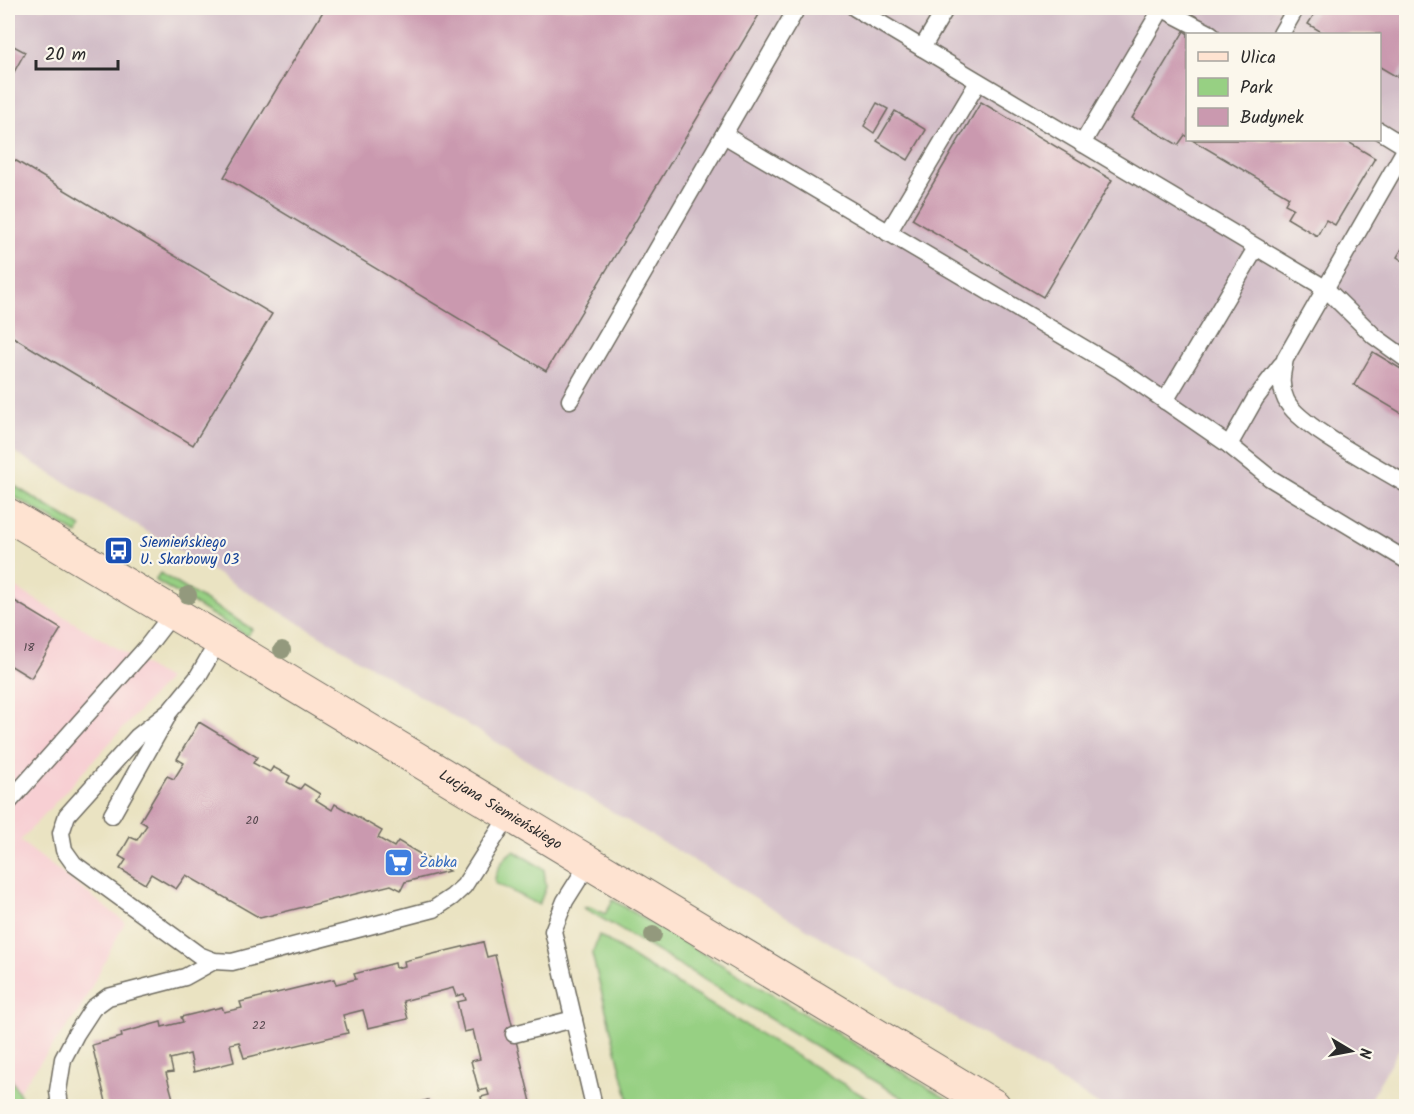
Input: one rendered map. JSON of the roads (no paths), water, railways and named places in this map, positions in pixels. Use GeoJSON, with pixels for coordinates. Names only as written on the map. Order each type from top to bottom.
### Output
{"type":"FeatureCollection","features":[{"type":"Feature","properties":{"kind":"street","name":"Lucjana Siemieńskiego"},"geometry":{"type":"LineString","coordinates":[[8,515],[994,1107]]}},
{"type":"Feature","properties":{"kind":"lane"},"geometry":{"type":"LineString","coordinates":[[570,400],[797,8]]}},
{"type":"Feature","properties":{"kind":"lane"},"geometry":{"type":"LineString","coordinates":[[855,8],[1325,288],[1374,336],[1407,359]]}},
{"type":"Feature","properties":{"kind":"lane"},"geometry":{"type":"LineString","coordinates":[[922,48],[946,8]]}},
{"type":"Feature","properties":{"kind":"lane"},"geometry":{"type":"LineString","coordinates":[[1082,144],[1162,8],[1209,33]]}},
{"type":"Feature","properties":{"kind":"lane"},"geometry":{"type":"LineString","coordinates":[[1282,33],[1296,8]]}},
{"type":"Feature","properties":{"kind":"lane"},"geometry":{"type":"LineString","coordinates":[[888,233],[978,82]]}},
{"type":"Feature","properties":{"kind":"lane"},"geometry":{"type":"LineString","coordinates":[[1229,446],[1255,399],[1285,359],[1407,147],[1381,132]]}},
{"type":"Feature","properties":{"kind":"lane"},"geometry":{"type":"LineString","coordinates":[[724,135],[1119,369],[1229,446],[1270,478],[1407,560]]}},
{"type":"Feature","properties":{"kind":"lane"},"geometry":{"type":"LineString","coordinates":[[1165,401],[1256,248]]}},
{"type":"Feature","properties":{"kind":"lane"},"geometry":{"type":"LineString","coordinates":[[1285,359],[1280,381],[1286,401],[1298,416],[1407,484]]}},
{"type":"Feature","properties":{"kind":"lane"},"geometry":{"type":"LineString","coordinates":[[8,803],[174,614]]}},
{"type":"Feature","properties":{"kind":"lane"},"geometry":{"type":"LineString","coordinates":[[112,815],[170,711],[197,678],[219,640]]}},
{"type":"Feature","properties":{"kind":"lane"},"geometry":{"type":"LineString","coordinates":[[170,711],[137,736],[67,815],[61,833],[64,850],[74,864],[200,955],[214,961],[232,962],[434,909],[464,886],[509,815]]}},
{"type":"Feature","properties":{"kind":"lane"},"geometry":{"type":"LineString","coordinates":[[589,863],[565,901],[553,931],[594,1107]]}},
{"type":"Feature","properties":{"kind":"lane"},"geometry":{"type":"LineString","coordinates":[[60,1107],[58,1091],[63,1059],[75,1034],[93,1008],[108,997],[185,978],[214,961]]}},
{"type":"Feature","properties":{"kind":"lane"},"geometry":{"type":"LineString","coordinates":[[514,1034],[574,1019]]}},
{"type":"Feature","properties":{"kind":"place","name":"Siemieńskiego U. Skarbowy 03"},"geometry":{"type":"Point","coordinates":[119,551]}},
{"type":"Feature","properties":{"kind":"place","name":"Żabka"},"geometry":{"type":"Point","coordinates":[398,862]}}]}
